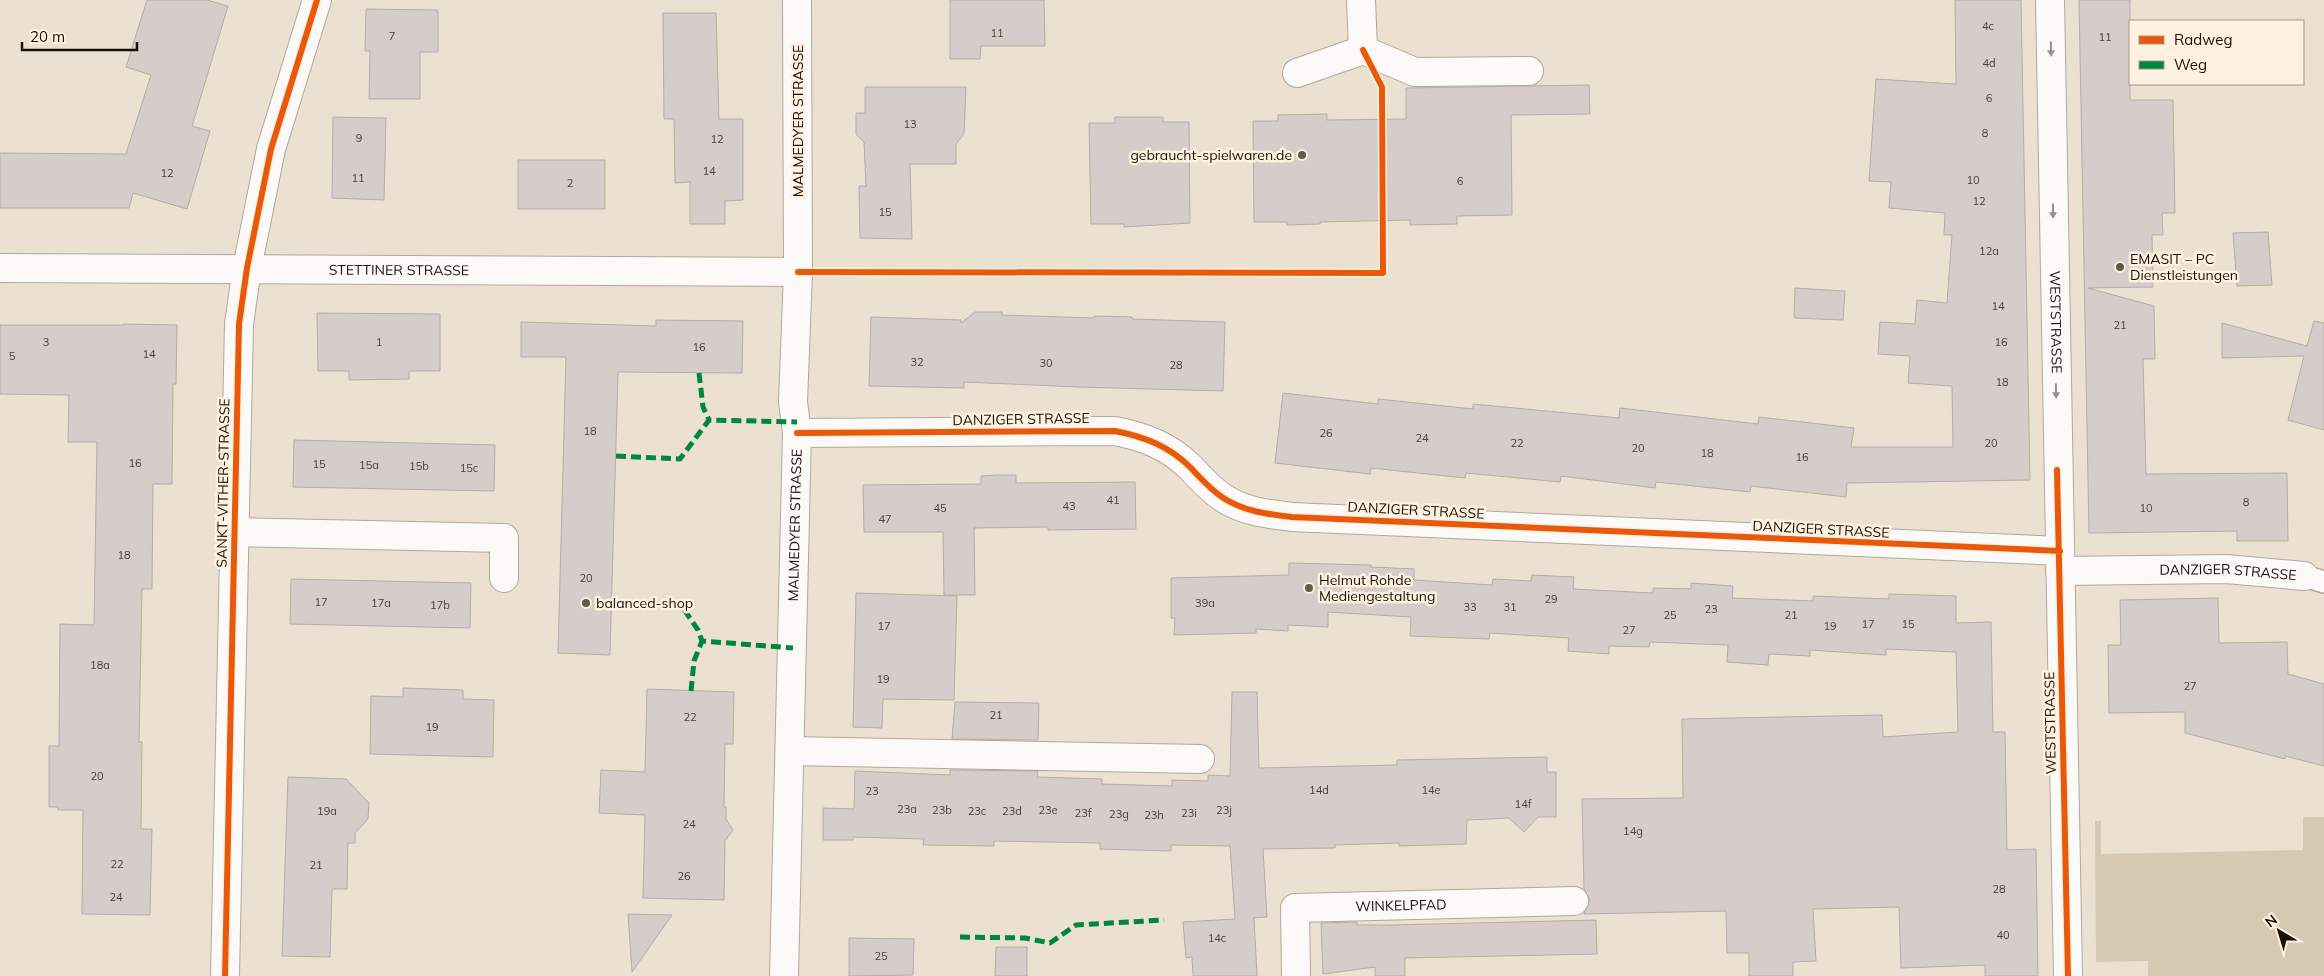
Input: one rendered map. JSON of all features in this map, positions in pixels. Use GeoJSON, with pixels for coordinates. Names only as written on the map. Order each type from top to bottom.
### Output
{"type":"FeatureCollection","features":[{"type":"Feature","properties":{"kind":"street","name":"SANKT-VITHER-STRASSE"},"geometry":{"type":"LineString","coordinates":[[225,976],[239,324],[247,268],[271,149],[317,0]]}},
{"type":"Feature","properties":{"kind":"street","name":"MALMEDYER STRASSE"},"geometry":{"type":"LineString","coordinates":[[784,976],[791,751],[797,433],[793,402],[798,272],[798,0]]}},
{"type":"Feature","properties":{"kind":"street"},"geometry":{"type":"LineString","coordinates":[[1360,0],[1363,50]]}},
{"type":"Feature","properties":{"kind":"street","name":"WESTSTRASSE"},"geometry":{"type":"LineString","coordinates":[[2050,0],[2068,976]]}},
{"type":"Feature","properties":{"kind":"street"},"geometry":{"type":"LineString","coordinates":[[1297,73],[1363,50],[1415,72],[1530,71]]}},
{"type":"Feature","properties":{"kind":"street","name":"STETTINER STRASSE"},"geometry":{"type":"LineString","coordinates":[[0,268],[798,272]]}},
{"type":"Feature","properties":{"kind":"street","name":"DANZIGER STRASSE"},"geometry":{"type":"LineString","coordinates":[[797,433],[1115,432],[1141,436],[1176,455],[1210,487],[1233,503],[1255,512],[1292,517],[2226,569],[2314,579]]}},
{"type":"Feature","properties":{"kind":"street","name":"SANKT-VITHER-STRASSE"},"geometry":{"type":"LineString","coordinates":[[234,532],[504,538],[504,578]]}},
{"type":"Feature","properties":{"kind":"street"},"geometry":{"type":"LineString","coordinates":[[791,751],[1200,758]]}},
{"type":"Feature","properties":{"kind":"street","name":"WINKELPFAD"},"geometry":{"type":"LineString","coordinates":[[1296,976],[1295,908],[1574,901]]}},
{"type":"Feature","properties":{"kind":"shaded area"},"geometry":{"type":"Polygon","coordinates":[[[2303,817],[2324,817],[2324,976],[2148,976],[2148,961],[2096,962],[2095,821],[2101,821],[2101,854],[2303,850],[2303,817]]]}},
{"type":"Feature","properties":{"kind":"building"},"geometry":{"type":"Polygon","coordinates":[[[147,0],[207,0],[228,6],[192,126],[210,131],[187,209],[133,193],[129,208],[0,208],[0,153],[126,154],[151,75],[126,67],[147,0]]]}},
{"type":"Feature","properties":{"kind":"building"},"geometry":{"type":"Polygon","coordinates":[[[950,0],[1044,0],[1045,46],[981,46],[980,59],[950,59],[950,0]]]}},
{"type":"Feature","properties":{"kind":"building"},"geometry":{"type":"Polygon","coordinates":[[[1955,0],[2021,0],[2030,480],[1847,483],[1846,497],[1751,486],[1750,492],[1656,482],[1655,488],[1561,476],[1560,482],[1466,473],[1465,478],[1371,468],[1370,474],[1275,463],[1283,393],[1378,404],[1378,399],[1473,409],[1473,404],[1619,418],[1620,408],[1758,424],[1759,417],[1854,428],[1851,447],[1953,447],[1952,386],[1908,383],[1910,356],[1878,354],[1880,322],[1915,324],[1917,300],[1947,303],[1952,235],[1944,235],[1945,213],[1889,208],[1891,182],[1869,181],[1876,79],[1956,84],[1955,0]]]}},
{"type":"Feature","properties":{"kind":"building"},"geometry":{"type":"Polygon","coordinates":[[[2079,0],[2130,0],[2130,100],[2173,100],[2175,213],[2162,213],[2163,235],[2152,235],[2153,287],[2088,288],[2154,306],[2155,359],[2143,359],[2146,474],[2287,473],[2288,541],[2237,541],[2237,531],[2089,533],[2079,0]]]}},
{"type":"Feature","properties":{"kind":"building"},"geometry":{"type":"Polygon","coordinates":[[[366,9],[438,10],[438,52],[420,52],[420,99],[369,99],[370,51],[365,51],[366,9]]]}},
{"type":"Feature","properties":{"kind":"building"},"geometry":{"type":"Polygon","coordinates":[[[663,13],[716,13],[719,119],[743,119],[743,200],[725,201],[725,224],[690,224],[690,182],[675,183],[674,119],[664,119],[663,13]]]}},
{"type":"Feature","properties":{"kind":"building"},"geometry":{"type":"Polygon","coordinates":[[[1589,85],[1590,114],[1511,115],[1512,215],[1457,216],[1457,224],[1410,225],[1410,220],[1320,222],[1320,224],[1287,225],[1287,222],[1254,222],[1253,121],[1278,121],[1278,115],[1327,114],[1327,120],[1406,119],[1406,88],[1589,85]]]}},
{"type":"Feature","properties":{"kind":"building"},"geometry":{"type":"Polygon","coordinates":[[[865,87],[966,87],[964,134],[956,144],[956,164],[910,164],[912,239],[860,238],[859,186],[866,186],[864,142],[856,134],[856,113],[865,113],[865,87]]]}},
{"type":"Feature","properties":{"kind":"building"},"geometry":{"type":"Polygon","coordinates":[[[333,117],[386,118],[384,200],[332,198],[333,117]]]}},
{"type":"Feature","properties":{"kind":"building"},"geometry":{"type":"Polygon","coordinates":[[[1115,117],[1163,117],[1163,122],[1189,122],[1190,223],[1124,227],[1124,224],[1091,224],[1089,123],[1115,123],[1115,117]]]}},
{"type":"Feature","properties":{"kind":"building"},"geometry":{"type":"Polygon","coordinates":[[[518,160],[605,160],[605,209],[518,209],[518,160]]]}},
{"type":"Feature","properties":{"kind":"building"},"geometry":{"type":"Polygon","coordinates":[[[2268,232],[2272,285],[2237,286],[2233,233],[2268,232]]]}},
{"type":"Feature","properties":{"kind":"building"},"geometry":{"type":"Polygon","coordinates":[[[1795,288],[1845,291],[1843,320],[1794,318],[1795,288]]]}},
{"type":"Feature","properties":{"kind":"building"},"geometry":{"type":"Polygon","coordinates":[[[975,312],[1002,312],[1002,315],[1094,318],[1094,316],[1132,317],[1132,319],[1225,322],[1223,391],[964,382],[964,388],[869,386],[871,317],[961,320],[961,323],[975,312]]]}},
{"type":"Feature","properties":{"kind":"building"},"geometry":{"type":"Polygon","coordinates":[[[317,313],[440,314],[440,371],[409,371],[409,379],[349,380],[349,371],[318,371],[317,313]]]}},
{"type":"Feature","properties":{"kind":"building"},"geometry":{"type":"Polygon","coordinates":[[[656,320],[743,321],[742,373],[618,372],[610,655],[558,653],[566,357],[521,357],[521,322],[656,326],[656,320]]]}},
{"type":"Feature","properties":{"kind":"building"},"geometry":{"type":"Polygon","coordinates":[[[2314,321],[2324,323],[2324,430],[2288,420],[2304,356],[2222,358],[2222,323],[2307,346],[2314,321]]]}},
{"type":"Feature","properties":{"kind":"building"},"geometry":{"type":"Polygon","coordinates":[[[0,325],[177,325],[176,384],[173,384],[172,484],[153,484],[152,589],[142,589],[139,742],[142,742],[141,829],[152,829],[150,915],[82,914],[83,810],[58,810],[58,807],[49,807],[49,746],[59,746],[60,624],[94,625],[97,442],[68,442],[69,395],[0,394],[0,325]]]}},
{"type":"Feature","properties":{"kind":"building"},"geometry":{"type":"Polygon","coordinates":[[[294,440],[495,445],[494,491],[293,487],[294,440]]]}},
{"type":"Feature","properties":{"kind":"building"},"geometry":{"type":"Polygon","coordinates":[[[1016,475],[1016,483],[1135,482],[1136,529],[1048,530],[1048,527],[974,528],[975,595],[944,595],[943,532],[864,532],[863,485],[981,484],[981,476],[1016,475]]]}},
{"type":"Feature","properties":{"kind":"building"},"geometry":{"type":"Polygon","coordinates":[[[1289,563],[1371,565],[1371,567],[1414,569],[1414,580],[1492,585],[1493,579],[1531,581],[1532,575],[1574,577],[1573,589],[1653,593],[1653,588],[1691,589],[1691,583],[1733,586],[1732,598],[1813,601],[1813,596],[1889,599],[1889,594],[1956,596],[1956,623],[1991,622],[1993,732],[2005,732],[2007,850],[2036,849],[2038,976],[1985,976],[1985,965],[1901,968],[1899,907],[1813,909],[1816,961],[1793,962],[1793,976],[1749,976],[1749,953],[1727,953],[1726,911],[1584,914],[1590,900],[1584,889],[1582,799],[1683,798],[1682,719],[1882,715],[1883,737],[1958,732],[1956,652],[1886,649],[1886,655],[1810,650],[1810,656],[1769,654],[1768,665],[1727,662],[1728,645],[1650,642],[1649,647],[1609,646],[1609,654],[1568,651],[1569,638],[1490,633],[1489,639],[1410,636],[1411,617],[1328,612],[1328,627],[1288,625],[1288,631],[1256,629],[1256,633],[1174,635],[1175,618],[1171,618],[1171,578],[1289,575],[1289,563]]]}},
{"type":"Feature","properties":{"kind":"building"},"geometry":{"type":"Polygon","coordinates":[[[291,579],[471,583],[470,628],[290,624],[291,579]]]}},
{"type":"Feature","properties":{"kind":"building"},"geometry":{"type":"Polygon","coordinates":[[[856,593],[957,596],[954,700],[883,699],[882,728],[853,727],[856,593]]]}},
{"type":"Feature","properties":{"kind":"building"},"geometry":{"type":"Polygon","coordinates":[[[2218,598],[2219,643],[2287,642],[2288,674],[2324,684],[2324,766],[2285,756],[2285,759],[2185,733],[2185,712],[2109,713],[2108,645],[2121,645],[2120,600],[2218,598]]]}},
{"type":"Feature","properties":{"kind":"building"},"geometry":{"type":"Polygon","coordinates":[[[403,688],[463,690],[463,699],[494,700],[493,757],[370,754],[371,696],[403,697],[403,688]]]}},
{"type":"Feature","properties":{"kind":"building"},"geometry":{"type":"Polygon","coordinates":[[[647,689],[734,692],[733,744],[725,744],[724,807],[726,807],[726,819],[733,830],[725,841],[724,900],[643,898],[645,815],[599,813],[601,770],[645,772],[647,689]]]}},
{"type":"Feature","properties":{"kind":"building"},"geometry":{"type":"Polygon","coordinates":[[[1232,692],[1257,692],[1259,768],[1397,765],[1397,760],[1547,757],[1547,772],[1556,772],[1556,817],[1538,817],[1524,832],[1509,818],[1467,820],[1466,844],[1399,846],[1399,843],[1335,845],[1335,848],[1263,849],[1267,917],[1254,918],[1257,976],[1193,976],[1192,957],[1186,958],[1183,922],[1235,919],[1230,846],[1171,845],[1171,851],[1100,849],[1100,843],[994,841],[994,846],[923,845],[924,839],[853,837],[853,840],[823,840],[823,808],[854,809],[855,771],[950,775],[950,770],[1038,771],[1037,777],[1102,779],[1102,784],[1172,786],[1172,780],[1208,781],[1208,775],[1230,776],[1232,692]]]}},
{"type":"Feature","properties":{"kind":"building"},"geometry":{"type":"Polygon","coordinates":[[[955,702],[1039,703],[1038,740],[952,739],[955,702]]]}},
{"type":"Feature","properties":{"kind":"building"},"geometry":{"type":"Polygon","coordinates":[[[288,777],[346,779],[369,803],[368,819],[355,833],[355,843],[348,843],[347,889],[332,889],[330,957],[282,956],[288,777]]]}},
{"type":"Feature","properties":{"kind":"building"},"geometry":{"type":"Polygon","coordinates":[[[628,914],[672,915],[632,972],[628,914]]]}},
{"type":"Feature","properties":{"kind":"building"},"geometry":{"type":"Polygon","coordinates":[[[1596,920],[1597,954],[1405,958],[1405,976],[1375,976],[1375,967],[1323,974],[1321,923],[1357,922],[1357,925],[1392,925],[1596,920]]]}},
{"type":"Feature","properties":{"kind":"building"},"geometry":{"type":"Polygon","coordinates":[[[849,938],[914,939],[913,975],[849,976],[849,938]]]}},
{"type":"Feature","properties":{"kind":"building"},"geometry":{"type":"Polygon","coordinates":[[[996,947],[1027,947],[1027,976],[995,976],[996,947]]]}},
{"type":"Feature","properties":{"kind":"marked path"},"geometry":{"type":"LineString","coordinates":[[699,373],[703,407],[709,420]]}},
{"type":"Feature","properties":{"kind":"marked path"},"geometry":{"type":"LineString","coordinates":[[616,456],[680,459],[709,420],[797,422]]}},
{"type":"Feature","properties":{"kind":"marked path"},"geometry":{"type":"LineString","coordinates":[[612,604],[681,605],[698,630],[702,641],[793,648]]}},
{"type":"Feature","properties":{"kind":"marked path"},"geometry":{"type":"LineString","coordinates":[[691,691],[694,661],[702,641]]}},
{"type":"Feature","properties":{"kind":"marked path"},"geometry":{"type":"LineString","coordinates":[[960,937],[1025,938],[1050,943],[1076,925],[1164,920]]}},
{"type":"Feature","properties":{"kind":"cycle path"},"geometry":{"type":"LineString","coordinates":[[225,976],[239,324],[247,268],[271,149],[317,0]]}},
{"type":"Feature","properties":{"kind":"cycle path"},"geometry":{"type":"LineString","coordinates":[[798,272],[1383,273],[1382,87],[1363,50]]}},
{"type":"Feature","properties":{"kind":"cycle path"},"geometry":{"type":"LineString","coordinates":[[797,433],[1115,431],[1136,436],[1165,448],[1183,460],[1207,485],[1225,499],[1241,507],[1257,512],[1292,517],[2060,551]]}},
{"type":"Feature","properties":{"kind":"cycle path"},"geometry":{"type":"LineString","coordinates":[[2057,470],[2068,976]]}},
{"type":"Feature","properties":{"kind":"place","name":"gebraucht-spielwaren.de"},"geometry":{"type":"Point","coordinates":[1302,155]}},
{"type":"Feature","properties":{"kind":"place","name":"EMASIT – PC Dienstleistungen"},"geometry":{"type":"Point","coordinates":[2120,267]}},
{"type":"Feature","properties":{"kind":"place","name":"Helmut Rohde Mediengestaltung"},"geometry":{"type":"Point","coordinates":[1309,588]}},
{"type":"Feature","properties":{"kind":"place","name":"balanced-shop"},"geometry":{"type":"Point","coordinates":[586,603]}}]}
